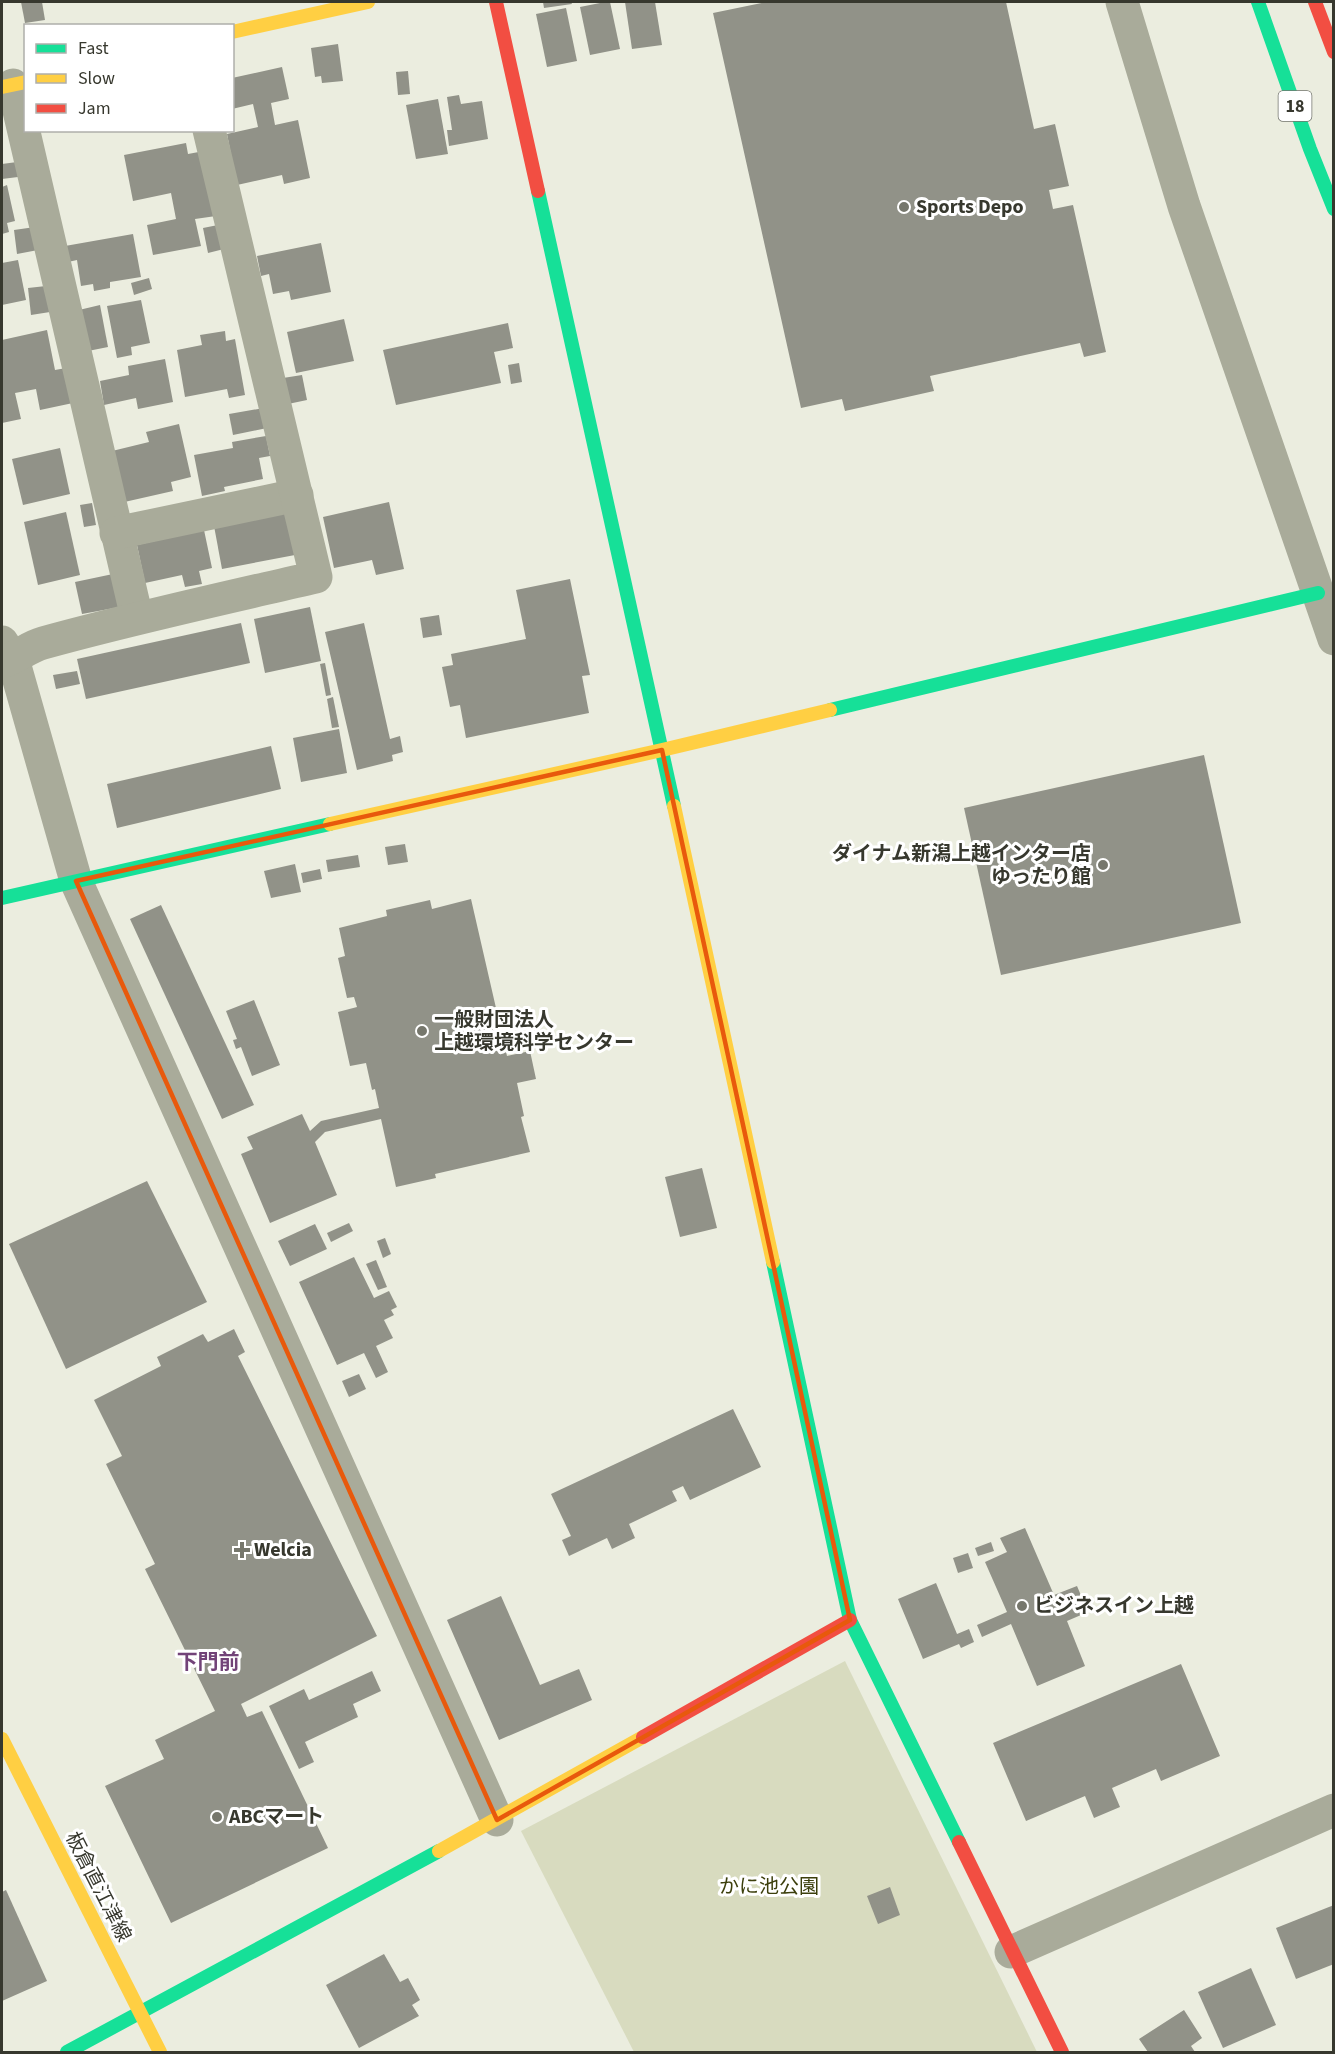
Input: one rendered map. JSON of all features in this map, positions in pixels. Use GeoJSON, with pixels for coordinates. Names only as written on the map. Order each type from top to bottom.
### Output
{"type":"FeatureCollection","features":[{"type":"Feature","properties":{"kind":"main road"},"geometry":{"type":"LineString","coordinates":[[234,32],[368,2]]}},
{"type":"Feature","properties":{"kind":"main road"},"geometry":{"type":"LineString","coordinates":[[496,2],[662,750],[850,1620],[1062,2052]]}},
{"type":"Feature","properties":{"kind":"main road","name":"18"},"geometry":{"type":"LineString","coordinates":[[1258,2],[1310,149],[1334,209]]}},
{"type":"Feature","properties":{"kind":"main road"},"geometry":{"type":"LineString","coordinates":[[1315,2],[1334,52]]}},
{"type":"Feature","properties":{"kind":"main road"},"geometry":{"type":"LineString","coordinates":[[2,898],[662,750],[1318,593]]}},
{"type":"Feature","properties":{"kind":"main road"},"geometry":{"type":"LineString","coordinates":[[67,2052],[497,1820],[850,1620]]}},
{"type":"Feature","properties":{"kind":"main road","name":"板倉直江津線"},"geometry":{"type":"LineString","coordinates":[[2,1738],[160,2052]]}},
{"type":"Feature","properties":{"kind":"street"},"geometry":{"type":"LineString","coordinates":[[1122,2],[1184,206],[1334,639]]}},
{"type":"Feature","properties":{"kind":"street"},"geometry":{"type":"LineString","coordinates":[[14,85],[24,129]]}},
{"type":"Feature","properties":{"kind":"street"},"geometry":{"type":"LineString","coordinates":[[25,132],[137,618]]}},
{"type":"Feature","properties":{"kind":"street"},"geometry":{"type":"LineString","coordinates":[[209,132],[316,577],[137,618],[6,654],[76,881],[497,1820]]}},
{"type":"Feature","properties":{"kind":"street"},"geometry":{"type":"LineString","coordinates":[[116,533],[297,495]]}},
{"type":"Feature","properties":{"kind":"street"},"geometry":{"type":"LineString","coordinates":[[1011,1952],[1334,1810]]}},
{"type":"Feature","properties":{"kind":"highlighted area"},"geometry":{"type":"Polygon","coordinates":[[[662,750],[850,1620],[497,1820],[76,881],[662,750]]]}},
{"type":"Feature","properties":{"kind":"green space","name":"かに池公園"},"geometry":{"type":"Polygon","coordinates":[[[845,1661],[1037,2052],[634,2052],[521,1831],[845,1661]]]}},
{"type":"Feature","properties":{"kind":"building"},"geometry":{"type":"Polygon","coordinates":[[[21,2],[42,2],[45,20],[25,23],[21,2]]]}},
{"type":"Feature","properties":{"kind":"building"},"geometry":{"type":"Polygon","coordinates":[[[543,2],[571,2],[572,4],[544,8],[543,2]]]}},
{"type":"Feature","properties":{"kind":"building"},"geometry":{"type":"Polygon","coordinates":[[[610,2],[620,49],[590,55],[580,7],[610,2]]]}},
{"type":"Feature","properties":{"kind":"building"},"geometry":{"type":"Polygon","coordinates":[[[625,2],[655,2],[662,45],[632,49],[625,2]]]}},
{"type":"Feature","properties":{"kind":"building","name":"Sports Depo"},"geometry":{"type":"Polygon","coordinates":[[[767,2],[1006,2],[1034,129],[1055,124],[1069,186],[1049,190],[1053,209],[1073,205],[1106,352],[1084,357],[1080,343],[930,376],[934,391],[845,411],[842,399],[801,408],[713,13],[767,2]]]}},
{"type":"Feature","properties":{"kind":"building"},"geometry":{"type":"Polygon","coordinates":[[[566,8],[577,61],[547,67],[536,14],[566,8]]]}},
{"type":"Feature","properties":{"kind":"building"},"geometry":{"type":"Polygon","coordinates":[[[338,44],[343,81],[322,83],[321,76],[315,77],[311,48],[338,44]]]}},
{"type":"Feature","properties":{"kind":"building"},"geometry":{"type":"Polygon","coordinates":[[[282,67],[289,99],[271,103],[275,125],[298,120],[310,178],[284,184],[282,175],[237,185],[227,134],[258,127],[253,104],[234,109],[234,78],[282,67]]]}},
{"type":"Feature","properties":{"kind":"building"},"geometry":{"type":"Polygon","coordinates":[[[408,71],[410,94],[398,95],[396,72],[408,71]]]}},
{"type":"Feature","properties":{"kind":"building"},"geometry":{"type":"Polygon","coordinates":[[[459,95],[461,104],[482,101],[488,139],[449,146],[447,130],[452,130],[447,97],[459,95]]]}},
{"type":"Feature","properties":{"kind":"building"},"geometry":{"type":"Polygon","coordinates":[[[438,99],[448,154],[416,159],[406,105],[438,99]]]}},
{"type":"Feature","properties":{"kind":"building"},"geometry":{"type":"Polygon","coordinates":[[[186,143],[188,154],[204,151],[216,216],[195,219],[201,246],[153,255],[147,225],[176,219],[171,193],[133,201],[124,155],[186,143]]]}},
{"type":"Feature","properties":{"kind":"building"},"geometry":{"type":"Polygon","coordinates":[[[17,162],[18,177],[2,179],[2,164],[17,162]]]}},
{"type":"Feature","properties":{"kind":"building"},"geometry":{"type":"Polygon","coordinates":[[[7,185],[15,221],[7,223],[9,232],[2,234],[2,187],[7,185]]]}},
{"type":"Feature","properties":{"kind":"building"},"geometry":{"type":"Polygon","coordinates":[[[223,224],[228,248],[208,253],[203,228],[223,224]]]}},
{"type":"Feature","properties":{"kind":"building"},"geometry":{"type":"Polygon","coordinates":[[[35,227],[38,250],[17,254],[14,230],[35,227]]]}},
{"type":"Feature","properties":{"kind":"building"},"geometry":{"type":"Polygon","coordinates":[[[133,234],[141,277],[110,282],[110,288],[94,291],[93,284],[81,286],[77,260],[68,262],[65,246],[133,234]]]}},
{"type":"Feature","properties":{"kind":"building"},"geometry":{"type":"Polygon","coordinates":[[[321,243],[331,292],[291,300],[289,291],[273,294],[269,274],[261,276],[257,256],[321,243]]]}},
{"type":"Feature","properties":{"kind":"building"},"geometry":{"type":"Polygon","coordinates":[[[18,260],[26,300],[2,305],[2,263],[18,260]]]}},
{"type":"Feature","properties":{"kind":"building"},"geometry":{"type":"Polygon","coordinates":[[[149,278],[152,289],[134,295],[131,283],[149,278]]]}},
{"type":"Feature","properties":{"kind":"building"},"geometry":{"type":"Polygon","coordinates":[[[46,286],[50,312],[31,315],[28,288],[46,286]]]}},
{"type":"Feature","properties":{"kind":"building"},"geometry":{"type":"Polygon","coordinates":[[[141,300],[150,343],[131,347],[132,355],[117,358],[107,306],[141,300]]]}},
{"type":"Feature","properties":{"kind":"building"},"geometry":{"type":"Polygon","coordinates":[[[100,305],[108,347],[88,351],[79,310],[100,305]]]}},
{"type":"Feature","properties":{"kind":"building"},"geometry":{"type":"Polygon","coordinates":[[[344,319],[354,361],[296,373],[287,332],[344,319]]]}},
{"type":"Feature","properties":{"kind":"building"},"geometry":{"type":"Polygon","coordinates":[[[508,323],[513,348],[494,352],[501,383],[396,405],[383,350],[508,323]]]}},
{"type":"Feature","properties":{"kind":"building"},"geometry":{"type":"Polygon","coordinates":[[[47,330],[55,370],[66,368],[73,403],[40,410],[36,389],[15,393],[21,419],[2,423],[2,340],[47,330]]]}},
{"type":"Feature","properties":{"kind":"building"},"geometry":{"type":"Polygon","coordinates":[[[225,331],[226,341],[235,339],[245,395],[229,398],[227,389],[185,397],[177,350],[202,345],[200,335],[225,331]]]}},
{"type":"Feature","properties":{"kind":"building"},"geometry":{"type":"Polygon","coordinates":[[[165,359],[173,402],[138,409],[136,398],[104,405],[100,381],[129,375],[128,366],[165,359]]]}},
{"type":"Feature","properties":{"kind":"building"},"geometry":{"type":"Polygon","coordinates":[[[519,363],[522,382],[511,384],[508,365],[519,363]]]}},
{"type":"Feature","properties":{"kind":"building"},"geometry":{"type":"Polygon","coordinates":[[[302,375],[307,400],[288,404],[283,378],[302,375]]]}},
{"type":"Feature","properties":{"kind":"building"},"geometry":{"type":"Polygon","coordinates":[[[264,408],[267,428],[233,435],[229,414],[264,408]]]}},
{"type":"Feature","properties":{"kind":"building"},"geometry":{"type":"Polygon","coordinates":[[[179,424],[191,477],[171,482],[173,491],[120,503],[108,452],[149,442],[146,432],[179,424]]]}},
{"type":"Feature","properties":{"kind":"building"},"geometry":{"type":"Polygon","coordinates":[[[266,436],[270,456],[259,458],[263,479],[224,487],[225,491],[202,496],[194,455],[233,448],[232,442],[266,436]]]}},
{"type":"Feature","properties":{"kind":"building"},"geometry":{"type":"Polygon","coordinates":[[[60,448],[70,494],[23,505],[12,459],[60,448]]]}},
{"type":"Feature","properties":{"kind":"building"},"geometry":{"type":"Polygon","coordinates":[[[389,502],[404,569],[376,575],[372,560],[334,568],[323,517],[389,502]]]}},
{"type":"Feature","properties":{"kind":"building"},"geometry":{"type":"Polygon","coordinates":[[[92,503],[96,525],[84,527],[80,505],[92,503]]]}},
{"type":"Feature","properties":{"kind":"building"},"geometry":{"type":"Polygon","coordinates":[[[66,512],[80,575],[38,585],[24,522],[66,512]]]}},
{"type":"Feature","properties":{"kind":"building"},"geometry":{"type":"Polygon","coordinates":[[[286,512],[295,555],[222,569],[214,526],[286,512]]]}},
{"type":"Feature","properties":{"kind":"building"},"geometry":{"type":"Polygon","coordinates":[[[204,530],[212,568],[199,571],[202,584],[185,587],[182,575],[145,583],[137,545],[204,530]]]}},
{"type":"Feature","properties":{"kind":"building"},"geometry":{"type":"Polygon","coordinates":[[[113,574],[120,607],[82,614],[75,582],[113,574]]]}},
{"type":"Feature","properties":{"kind":"building"},"geometry":{"type":"Polygon","coordinates":[[[570,579],[590,675],[582,676],[589,713],[466,738],[460,705],[450,707],[442,667],[453,665],[451,654],[526,639],[516,590],[570,579]]]}},
{"type":"Feature","properties":{"kind":"building"},"geometry":{"type":"Polygon","coordinates":[[[310,607],[321,661],[265,673],[254,619],[310,607]]]}},
{"type":"Feature","properties":{"kind":"building"},"geometry":{"type":"Polygon","coordinates":[[[439,615],[442,635],[423,638],[420,618],[439,615]]]}},
{"type":"Feature","properties":{"kind":"building"},"geometry":{"type":"Polygon","coordinates":[[[241,623],[250,663],[86,699],[77,659],[241,623]]]}},
{"type":"Feature","properties":{"kind":"building"},"geometry":{"type":"Polygon","coordinates":[[[364,623],[390,739],[400,736],[403,752],[392,755],[393,761],[357,770],[325,632],[364,623]]]}},
{"type":"Feature","properties":{"kind":"building"},"geometry":{"type":"Polygon","coordinates":[[[325,663],[331,695],[326,696],[320,664],[325,663]]]}},
{"type":"Feature","properties":{"kind":"building"},"geometry":{"type":"Polygon","coordinates":[[[77,671],[80,684],[56,689],[53,675],[77,671]]]}},
{"type":"Feature","properties":{"kind":"building"},"geometry":{"type":"Polygon","coordinates":[[[333,697],[339,727],[332,728],[327,699],[333,697]]]}},
{"type":"Feature","properties":{"kind":"building"},"geometry":{"type":"Polygon","coordinates":[[[339,729],[347,773],[301,782],[293,738],[339,729]]]}},
{"type":"Feature","properties":{"kind":"building"},"geometry":{"type":"Polygon","coordinates":[[[271,746],[281,789],[117,828],[107,784],[271,746]]]}},
{"type":"Feature","properties":{"kind":"building","name":"ダイナム新潟上越インター店 ゆったり館"},"geometry":{"type":"Polygon","coordinates":[[[1204,755],[1241,923],[1001,975],[964,808],[1204,755]]]}},
{"type":"Feature","properties":{"kind":"building"},"geometry":{"type":"Polygon","coordinates":[[[405,844],[408,862],[388,865],[385,847],[405,844]]]}},
{"type":"Feature","properties":{"kind":"building"},"geometry":{"type":"Polygon","coordinates":[[[358,855],[360,867],[328,872],[326,860],[358,855]]]}},
{"type":"Feature","properties":{"kind":"building"},"geometry":{"type":"Polygon","coordinates":[[[295,864],[301,892],[271,898],[264,871],[295,864]]]}},
{"type":"Feature","properties":{"kind":"building"},"geometry":{"type":"Polygon","coordinates":[[[320,869],[322,879],[303,883],[301,873],[320,869]]]}},
{"type":"Feature","properties":{"kind":"building","name":"一般財団法人 上越環境科学センター"},"geometry":{"type":"Polygon","coordinates":[[[471,899],[507,1056],[530,1051],[536,1079],[517,1083],[524,1116],[521,1117],[530,1152],[435,1174],[436,1178],[396,1187],[381,1119],[325,1132],[315,1142],[337,1195],[270,1223],[241,1154],[253,1149],[247,1137],[302,1114],[310,1131],[321,1121],[379,1108],[366,1063],[350,1066],[338,1012],[357,1007],[354,997],[347,998],[338,958],[345,956],[339,928],[387,916],[386,910],[430,900],[432,909],[471,899]]]}},
{"type":"Feature","properties":{"kind":"building"},"geometry":{"type":"Polygon","coordinates":[[[161,905],[254,1105],[222,1119],[130,919],[161,905]]]}},
{"type":"Feature","properties":{"kind":"building"},"geometry":{"type":"Polygon","coordinates":[[[254,1000],[280,1065],[252,1076],[241,1047],[236,1049],[233,1040],[237,1039],[226,1011],[254,1000]]]}},
{"type":"Feature","properties":{"kind":"building"},"geometry":{"type":"Polygon","coordinates":[[[702,1168],[717,1228],[680,1237],[665,1177],[702,1168]]]}},
{"type":"Feature","properties":{"kind":"building"},"geometry":{"type":"Polygon","coordinates":[[[147,1181],[207,1302],[66,1369],[9,1244],[147,1181]]]}},
{"type":"Feature","properties":{"kind":"building"},"geometry":{"type":"Polygon","coordinates":[[[349,1223],[353,1231],[331,1242],[327,1233],[349,1223]]]}},
{"type":"Feature","properties":{"kind":"building"},"geometry":{"type":"Polygon","coordinates":[[[315,1224],[327,1249],[290,1266],[278,1241],[315,1224]]]}},
{"type":"Feature","properties":{"kind":"building"},"geometry":{"type":"Polygon","coordinates":[[[385,1238],[391,1254],[383,1258],[377,1241],[385,1238]]]}},
{"type":"Feature","properties":{"kind":"building"},"geometry":{"type":"Polygon","coordinates":[[[354,1257],[374,1298],[389,1291],[397,1307],[391,1310],[394,1315],[384,1320],[393,1338],[376,1346],[388,1372],[376,1378],[364,1353],[337,1365],[299,1282],[354,1257]]]}},
{"type":"Feature","properties":{"kind":"building"},"geometry":{"type":"Polygon","coordinates":[[[376,1260],[387,1287],[378,1290],[366,1264],[376,1260]]]}},
{"type":"Feature","properties":{"kind":"building","name":"Welcia"},"geometry":{"type":"Polygon","coordinates":[[[234,1329],[245,1352],[238,1356],[377,1636],[241,1704],[247,1717],[262,1711],[328,1848],[171,1923],[105,1786],[164,1759],[155,1740],[215,1711],[145,1569],[155,1564],[106,1464],[122,1456],[94,1400],[161,1366],[157,1357],[203,1334],[208,1342],[234,1329]]]}},
{"type":"Feature","properties":{"kind":"building"},"geometry":{"type":"Polygon","coordinates":[[[359,1374],[366,1389],[349,1397],[342,1381],[359,1374]]]}},
{"type":"Feature","properties":{"kind":"building"},"geometry":{"type":"Polygon","coordinates":[[[733,1409],[761,1467],[690,1500],[683,1486],[672,1491],[677,1501],[629,1524],[635,1538],[612,1549],[607,1538],[569,1556],[562,1540],[571,1536],[551,1494],[733,1409]]]}},
{"type":"Feature","properties":{"kind":"building"},"geometry":{"type":"Polygon","coordinates":[[[1025,1528],[1054,1595],[1077,1586],[1088,1612],[1067,1621],[1085,1666],[1037,1686],[1011,1624],[982,1637],[977,1625],[1007,1612],[985,1562],[1007,1552],[1000,1538],[1025,1528]]]}},
{"type":"Feature","properties":{"kind":"building"},"geometry":{"type":"Polygon","coordinates":[[[991,1542],[994,1551],[978,1556],[975,1548],[991,1542]]]}},
{"type":"Feature","properties":{"kind":"building"},"geometry":{"type":"Polygon","coordinates":[[[968,1553],[973,1568],[958,1573],[953,1558],[968,1553]]]}},
{"type":"Feature","properties":{"kind":"building"},"geometry":{"type":"Polygon","coordinates":[[[936,1583],[957,1634],[969,1629],[974,1642],[961,1648],[959,1644],[923,1659],[898,1599],[936,1583]]]}},
{"type":"Feature","properties":{"kind":"building"},"geometry":{"type":"Polygon","coordinates":[[[501,1596],[540,1685],[579,1669],[592,1700],[499,1740],[447,1620],[501,1596]]]}},
{"type":"Feature","properties":{"kind":"building"},"geometry":{"type":"Polygon","coordinates":[[[1181,1664],[1220,1756],[1161,1781],[1156,1769],[1112,1788],[1120,1807],[1094,1818],[1085,1796],[1026,1821],[993,1743],[1181,1664]]]}},
{"type":"Feature","properties":{"kind":"building"},"geometry":{"type":"Polygon","coordinates":[[[372,1671],[381,1691],[353,1704],[358,1717],[305,1742],[314,1762],[299,1769],[269,1706],[304,1689],[309,1700],[372,1671]]]}},
{"type":"Feature","properties":{"kind":"building"},"geometry":{"type":"Polygon","coordinates":[[[890,1887],[900,1915],[878,1924],[867,1896],[890,1887]]]}},
{"type":"Feature","properties":{"kind":"building"},"geometry":{"type":"Polygon","coordinates":[[[6,1890],[47,1981],[2,2001],[2,1892],[6,1890]]]}},
{"type":"Feature","properties":{"kind":"building"},"geometry":{"type":"Polygon","coordinates":[[[1334,1905],[1334,1964],[1296,1979],[1276,1928],[1334,1905]]]}},
{"type":"Feature","properties":{"kind":"building"},"geometry":{"type":"Polygon","coordinates":[[[384,1954],[400,1982],[408,1978],[420,2000],[412,2005],[419,2016],[359,2048],[326,1985],[384,1954]]]}},
{"type":"Feature","properties":{"kind":"building"},"geometry":{"type":"Polygon","coordinates":[[[1251,1968],[1276,2025],[1223,2048],[1198,1992],[1251,1968]]]}},
{"type":"Feature","properties":{"kind":"building"},"geometry":{"type":"Polygon","coordinates":[[[1184,2010],[1202,2038],[1191,2046],[1195,2052],[1148,2052],[1139,2039],[1184,2010]]]}},
{"type":"Feature","properties":{"kind":"traffic: fast"},"geometry":{"type":"LineString","coordinates":[[1258,2],[1310,149],[1334,209]]}},
{"type":"Feature","properties":{"kind":"traffic: fast"},"geometry":{"type":"LineString","coordinates":[[538,191],[674,806]]}},
{"type":"Feature","properties":{"kind":"traffic: fast"},"geometry":{"type":"LineString","coordinates":[[830,710],[1318,593]]}},
{"type":"Feature","properties":{"kind":"traffic: fast"},"geometry":{"type":"LineString","coordinates":[[2,898],[330,824]]}},
{"type":"Feature","properties":{"kind":"traffic: fast"},"geometry":{"type":"LineString","coordinates":[[773,1262],[850,1620],[959,1842]]}},
{"type":"Feature","properties":{"kind":"traffic: fast"},"geometry":{"type":"LineString","coordinates":[[67,2052],[439,1851]]}},
{"type":"Feature","properties":{"kind":"traffic: slow"},"geometry":{"type":"LineString","coordinates":[[234,32],[368,2]]}},
{"type":"Feature","properties":{"kind":"traffic: slow"},"geometry":{"type":"LineString","coordinates":[[2,87],[24,82]]}},
{"type":"Feature","properties":{"kind":"traffic: slow"},"geometry":{"type":"LineString","coordinates":[[330,824],[830,710]]}},
{"type":"Feature","properties":{"kind":"traffic: slow"},"geometry":{"type":"LineString","coordinates":[[674,806],[773,1262]]}},
{"type":"Feature","properties":{"kind":"traffic: slow"},"geometry":{"type":"LineString","coordinates":[[439,1851],[643,1737]]}},
{"type":"Feature","properties":{"kind":"traffic: slow"},"geometry":{"type":"LineString","coordinates":[[2,1739],[160,2052]]}},
{"type":"Feature","properties":{"kind":"traffic: jam"},"geometry":{"type":"LineString","coordinates":[[496,2],[538,191]]}},
{"type":"Feature","properties":{"kind":"traffic: jam"},"geometry":{"type":"LineString","coordinates":[[1315,2],[1334,52]]}},
{"type":"Feature","properties":{"kind":"traffic: jam"},"geometry":{"type":"LineString","coordinates":[[643,1737],[850,1620]]}},
{"type":"Feature","properties":{"kind":"traffic: jam"},"geometry":{"type":"LineString","coordinates":[[959,1842],[1062,2052]]}},
{"type":"Feature","properties":{"kind":"place","name":"Sports Depo"},"geometry":{"type":"Point","coordinates":[904,207]}},
{"type":"Feature","properties":{"kind":"place","name":"ダイナム新潟上越インター店 ゆったり館"},"geometry":{"type":"Point","coordinates":[1103,865]}},
{"type":"Feature","properties":{"kind":"place","name":"一般財団法人 上越環境科学センター"},"geometry":{"type":"Point","coordinates":[422,1031]}},
{"type":"Feature","properties":{"kind":"place","name":"Welcia"},"geometry":{"type":"Point","coordinates":[242,1550]}},
{"type":"Feature","properties":{"kind":"place","name":"ビジネスイン上越"},"geometry":{"type":"Point","coordinates":[1022,1606]}},
{"type":"Feature","properties":{"kind":"place","name":"ABCマート"},"geometry":{"type":"Point","coordinates":[217,1817]}},
{"type":"Feature","properties":{"kind":"district","name":"下門前"},"geometry":{"type":"Point","coordinates":[208,1662]}}]}
